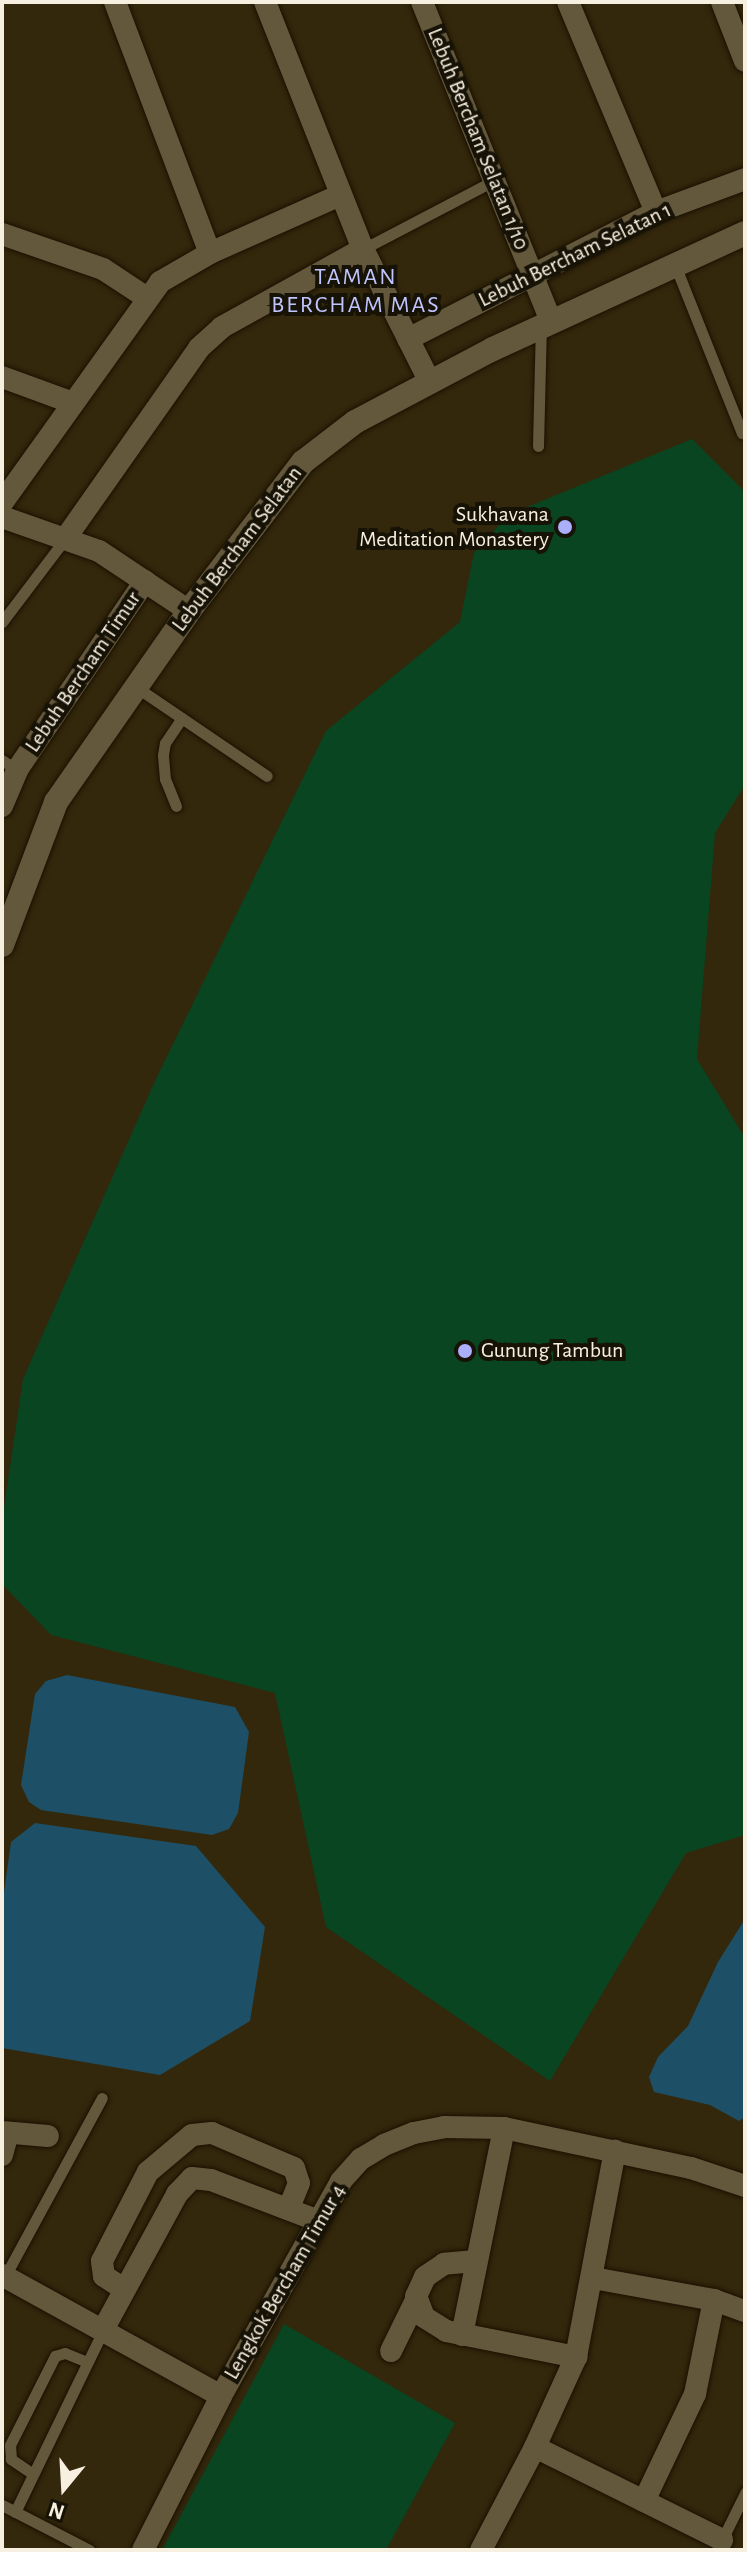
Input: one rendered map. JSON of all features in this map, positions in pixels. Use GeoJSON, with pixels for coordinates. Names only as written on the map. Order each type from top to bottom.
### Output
{"type":"FeatureCollection","features":[{"type":"Feature","properties":{"kind":"street"},"geometry":{"type":"LineString","coordinates":[[115,2],[210,253]]}},
{"type":"Feature","properties":{"kind":"street"},"geometry":{"type":"LineString","coordinates":[[265,2],[363,249],[430,382]]}},
{"type":"Feature","properties":{"kind":"street","name":"Lebuh Bercham Selatan 1/10"},"geometry":{"type":"LineString","coordinates":[[422,2],[533,275],[546,324]]}},
{"type":"Feature","properties":{"kind":"street"},"geometry":{"type":"LineString","coordinates":[[568,2],[656,212]]}},
{"type":"Feature","properties":{"kind":"street"},"geometry":{"type":"LineString","coordinates":[[732,10],[745,61]]}},
{"type":"Feature","properties":{"kind":"street","name":"Lebuh Bercham Selatan 1"},"geometry":{"type":"LineString","coordinates":[[408,339],[656,212],[745,179]]}},
{"type":"Feature","properties":{"kind":"street"},"geometry":{"type":"LineString","coordinates":[[2,503],[160,282],[210,253],[340,195]]}},
{"type":"Feature","properties":{"kind":"street","name":"Lebuh Bercham Selatan"},"geometry":{"type":"LineString","coordinates":[[2,945],[56,802],[189,611],[303,462],[355,422],[430,382],[546,324],[745,233]]}},
{"type":"Feature","properties":{"kind":"street"},"geometry":{"type":"LineString","coordinates":[[2,234],[103,269],[147,298]]}},
{"type":"Feature","properties":{"kind":"street"},"geometry":{"type":"LineString","coordinates":[[65,539],[199,348],[222,327],[363,249]]}},
{"type":"Feature","properties":{"kind":"street"},"geometry":{"type":"LineString","coordinates":[[2,377],[73,403]]}},
{"type":"Feature","properties":{"kind":"street"},"geometry":{"type":"LineString","coordinates":[[2,517],[99,551],[189,611]]}},
{"type":"Feature","properties":{"kind":"street","name":"Lebuh Bercham Timur"},"geometry":{"type":"LineString","coordinates":[[2,806],[9,765],[145,581]]}},
{"type":"Feature","properties":{"kind":"street","name":"Lengkok Bercham Timur 4"},"geometry":{"type":"LineString","coordinates":[[143,2550],[221,2396],[341,2181],[361,2159],[384,2145],[414,2133],[444,2127],[504,2128],[691,2168],[745,2186]]}},
{"type":"Feature","properties":{"kind":"street"},"geometry":{"type":"LineString","coordinates":[[462,2335],[504,2128]]}},
{"type":"Feature","properties":{"kind":"street"},"geometry":{"type":"LineString","coordinates":[[2,2155],[5,2132],[48,2136]]}},
{"type":"Feature","properties":{"kind":"street"},"geometry":{"type":"LineString","coordinates":[[124,2289],[104,2276],[102,2261],[148,2172],[192,2135],[212,2133],[294,2168],[299,2183],[289,2208]]}},
{"type":"Feature","properties":{"kind":"street"},"geometry":{"type":"LineString","coordinates":[[487,2548],[576,2357],[615,2151]]}},
{"type":"Feature","properties":{"kind":"street"},"geometry":{"type":"LineString","coordinates":[[104,2328],[177,2194],[192,2178],[201,2176],[319,2221]]}},
{"type":"Feature","properties":{"kind":"street"},"geometry":{"type":"LineString","coordinates":[[391,2351],[416,2300],[418,2286],[434,2269],[444,2264],[476,2261]]}},
{"type":"Feature","properties":{"kind":"street"},"geometry":{"type":"LineString","coordinates":[[3,2278],[104,2328],[221,2396]]}},
{"type":"Feature","properties":{"kind":"street"},"geometry":{"type":"LineString","coordinates":[[593,2278],[714,2300],[745,2311]]}},
{"type":"Feature","properties":{"kind":"street"},"geometry":{"type":"LineString","coordinates":[[416,2300],[424,2317],[435,2325],[462,2335],[576,2357]]}},
{"type":"Feature","properties":{"kind":"street"},"geometry":{"type":"LineString","coordinates":[[644,2501],[695,2394],[714,2300]]}},
{"type":"Feature","properties":{"kind":"street"},"geometry":{"type":"LineString","coordinates":[[535,2447],[644,2501],[719,2545]]}},
{"type":"Feature","properties":{"kind":"lane"},"geometry":{"type":"LineString","coordinates":[[363,249],[493,181]]}},
{"type":"Feature","properties":{"kind":"lane"},"geometry":{"type":"LineString","coordinates":[[675,264],[742,433]]}},
{"type":"Feature","properties":{"kind":"lane"},"geometry":{"type":"LineString","coordinates":[[538,446],[546,324]]}},
{"type":"Feature","properties":{"kind":"lane"},"geometry":{"type":"LineString","coordinates":[[2,622],[65,539]]}},
{"type":"Feature","properties":{"kind":"lane"},"geometry":{"type":"LineString","coordinates":[[135,686],[267,776]]}},
{"type":"Feature","properties":{"kind":"lane"},"geometry":{"type":"LineString","coordinates":[[176,806],[165,779],[163,755],[165,743],[182,718]]}},
{"type":"Feature","properties":{"kind":"lane"},"geometry":{"type":"LineString","coordinates":[[3,2278],[102,2098]]}},
{"type":"Feature","properties":{"kind":"lane"},"geometry":{"type":"LineString","coordinates":[[15,2512],[104,2328]]}},
{"type":"Feature","properties":{"kind":"lane"},"geometry":{"type":"LineString","coordinates":[[33,2474],[11,2459],[10,2445],[55,2356],[65,2353],[87,2362]]}},
{"type":"Feature","properties":{"kind":"lane"},"geometry":{"type":"LineString","coordinates":[[719,2545],[745,2493]]}},
{"type":"Feature","properties":{"kind":"lane"},"geometry":{"type":"LineString","coordinates":[[2,2505],[89,2550]]}},
{"type":"Feature","properties":{"kind":"green space","name":"Gunung Tambun"},"geometry":{"type":"Polygon","coordinates":[[[692,439],[745,492],[745,785],[715,833],[697,1059],[745,1138],[745,1835],[686,1853],[550,2081],[326,1927],[275,1693],[51,1635],[2,1584],[2,1521],[23,1379],[155,1081],[326,731],[460,622],[474,553],[508,515],[692,439]]]}},
{"type":"Feature","properties":{"kind":"green space"},"geometry":{"type":"Polygon","coordinates":[[[284,2324],[455,2423],[386,2550],[162,2550],[284,2324]]]}},
{"type":"Feature","properties":{"kind":"water"},"geometry":{"type":"Polygon","coordinates":[[[67,1675],[235,1707],[249,1732],[238,1813],[229,1829],[212,1835],[41,1810],[29,1802],[21,1785],[35,1694],[46,1681],[67,1675]]]}},
{"type":"Feature","properties":{"kind":"water"},"geometry":{"type":"Polygon","coordinates":[[[35,1823],[196,1846],[265,1927],[250,2021],[160,2075],[2,2048],[2,1907],[11,1842],[35,1823]]]}},
{"type":"Feature","properties":{"kind":"water"},"geometry":{"type":"Polygon","coordinates":[[[745,1919],[745,2117],[739,2121],[710,2105],[654,2092],[649,2077],[658,2057],[688,2026],[718,1962],[745,1919]]]}},
{"type":"Feature","properties":{"kind":"place","name":"Sukhavana Meditation Monastery"},"geometry":{"type":"Point","coordinates":[565,527]}},
{"type":"Feature","properties":{"kind":"place","name":"Gunung Tambun"},"geometry":{"type":"Point","coordinates":[465,1351]}},
{"type":"Feature","properties":{"kind":"district","name":"TAMAN BERCHAM MAS"},"geometry":{"type":"Point","coordinates":[356,292]}}]}
